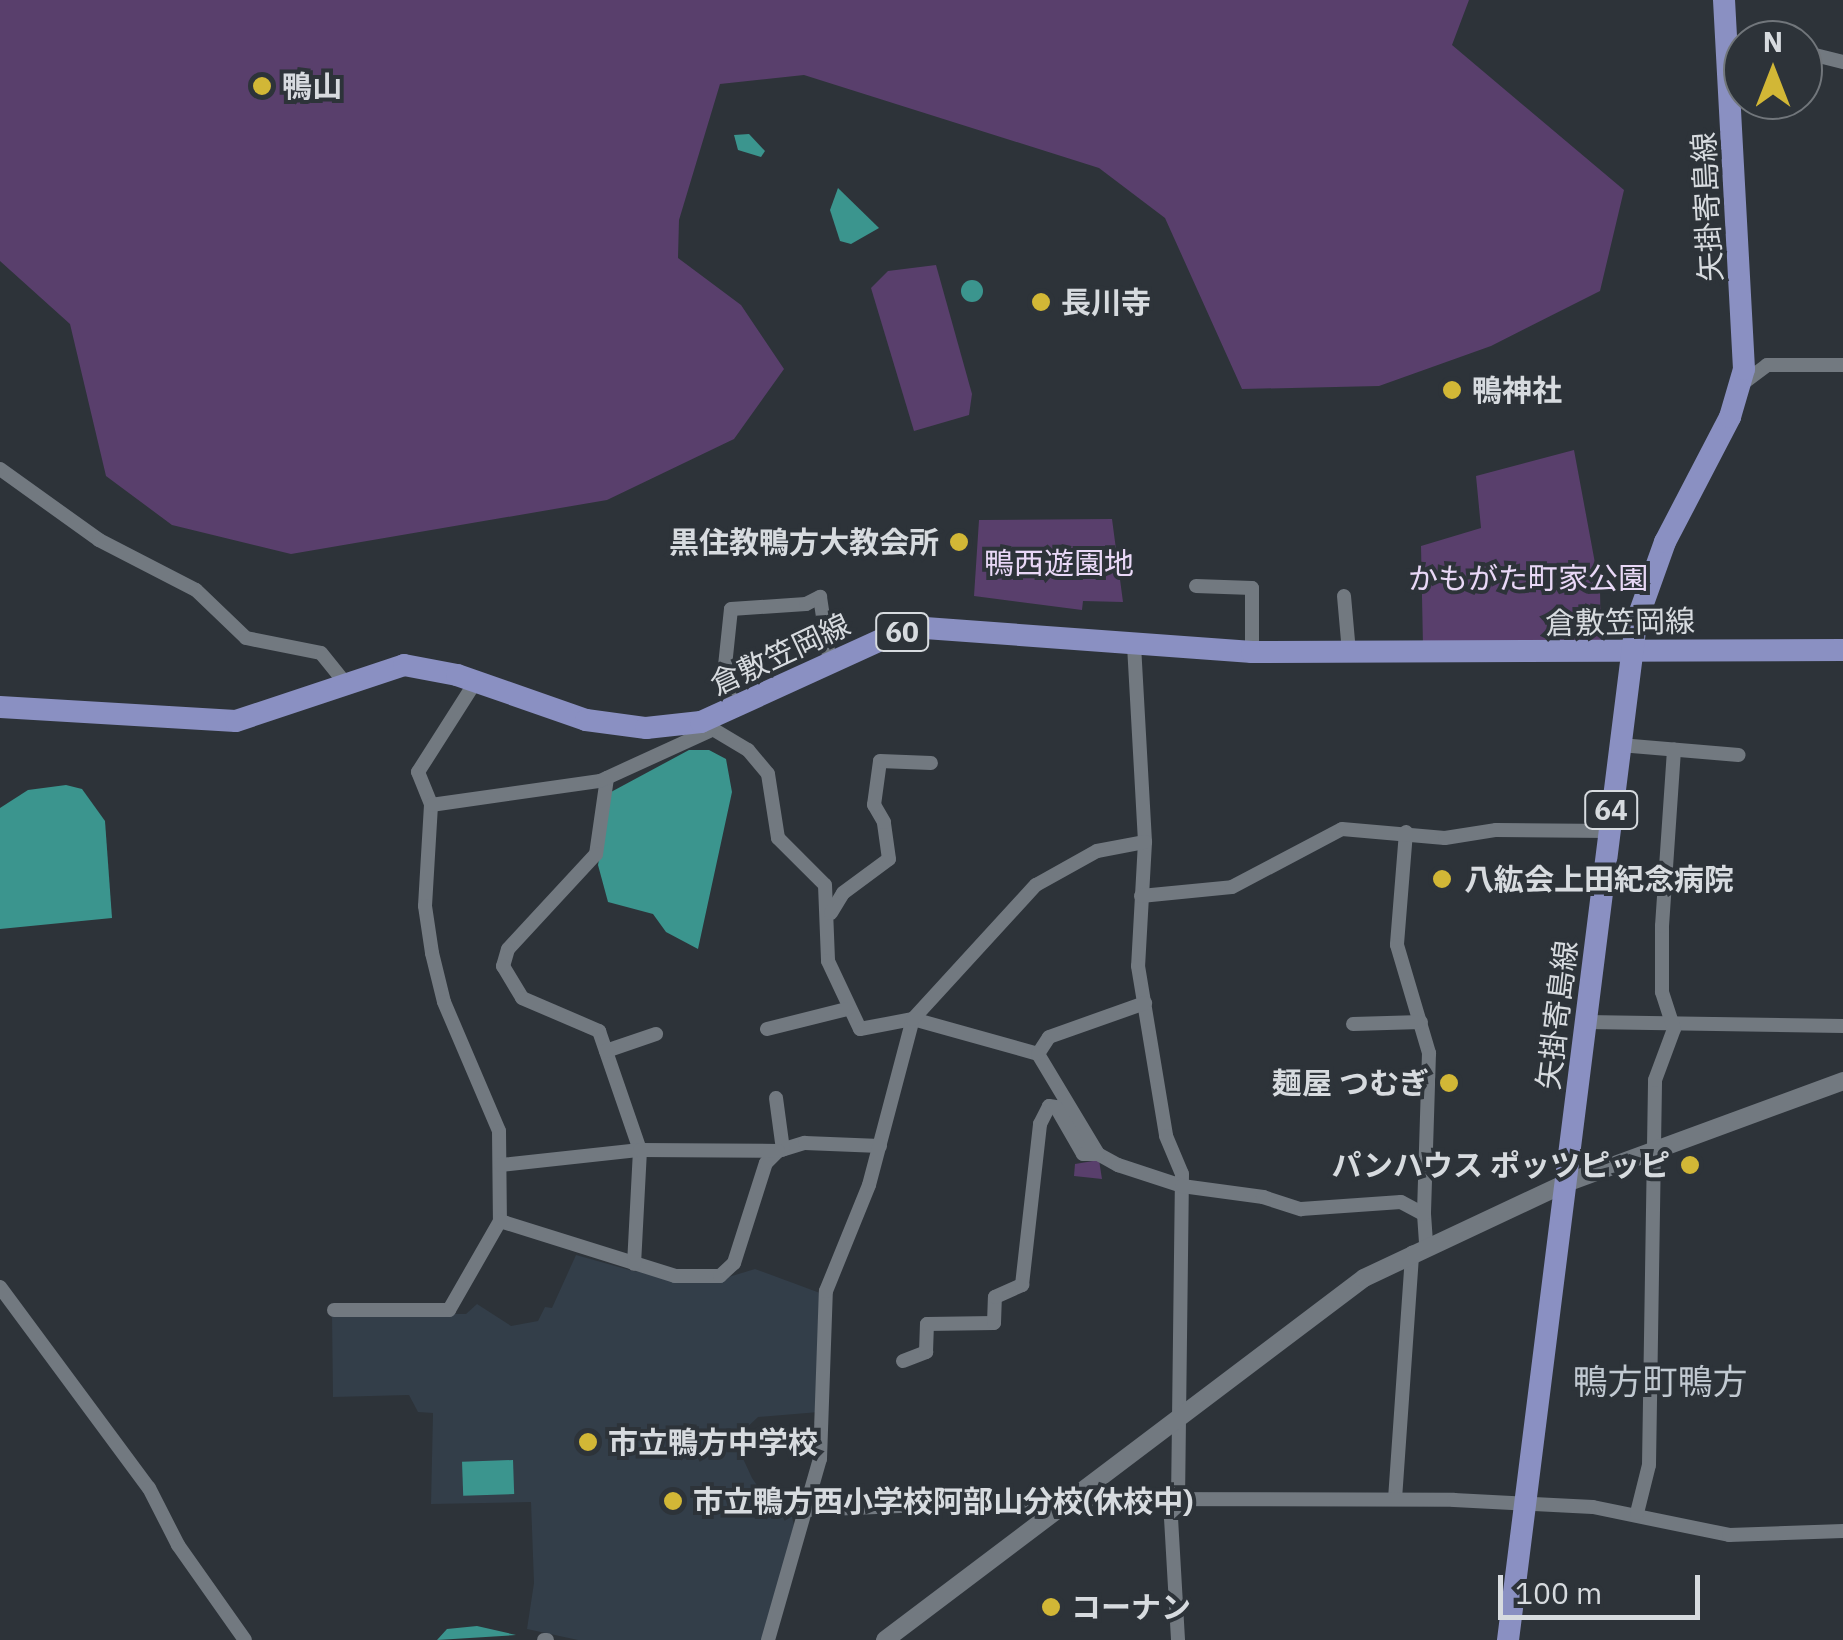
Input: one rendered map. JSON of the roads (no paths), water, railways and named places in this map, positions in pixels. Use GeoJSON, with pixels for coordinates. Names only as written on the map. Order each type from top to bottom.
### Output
{"type":"FeatureCollection","features":[{"type":"Feature","properties":{"kind":"main road","name":"矢掛寄島線"},"geometry":{"type":"LineString","coordinates":[[1508,1640],[1632,652],[1650,574],[1741,384],[1736,120]]}},
{"type":"Feature","properties":{"kind":"main road","name":"倉敷笠岡線"},"geometry":{"type":"LineString","coordinates":[[0,707],[236,720],[404,664],[476,681],[618,728],[705,727],[732,709],[830,664],[925,628],[1252,652],[1843,650]]}},
{"type":"Feature","properties":{"kind":"street"},"geometry":{"type":"LineString","coordinates":[[1741,384],[1768,365],[1843,364]]}},
{"type":"Feature","properties":{"kind":"street"},"geometry":{"type":"LineString","coordinates":[[0,469],[99,540],[196,590],[246,638],[321,654],[345,683]]}},
{"type":"Feature","properties":{"kind":"street"},"geometry":{"type":"LineString","coordinates":[[1196,586],[1252,588],[1252,652]]}},
{"type":"Feature","properties":{"kind":"street"},"geometry":{"type":"LineString","coordinates":[[1344,596],[1349,652]]}},
{"type":"Feature","properties":{"kind":"street"},"geometry":{"type":"LineString","coordinates":[[732,709],[725,666],[732,609],[820,597],[830,664]]}},
{"type":"Feature","properties":{"kind":"street"},"geometry":{"type":"LineString","coordinates":[[1134,645],[1145,842],[1138,966],[1166,1136],[1182,1186],[1184,1310],[1176,1415],[1178,1502],[1170,1518],[1178,1640]]}},
{"type":"Feature","properties":{"kind":"street"},"geometry":{"type":"LineString","coordinates":[[334,1310],[450,1310],[500,1221],[501,1165],[493,1112],[449,1015],[432,953],[425,906],[431,805],[418,772],[476,681]]}},
{"type":"Feature","properties":{"kind":"street"},"geometry":{"type":"LineString","coordinates":[[431,805],[607,778],[705,727],[730,738],[764,766],[776,798],[778,838],[816,872],[830,914],[828,961],[847,1009],[860,1029],[913,1019],[1038,1054],[1098,1154]]}},
{"type":"Feature","properties":{"kind":"street"},"geometry":{"type":"LineString","coordinates":[[1620,745],[1739,755]]}},
{"type":"Feature","properties":{"kind":"street"},"geometry":{"type":"LineString","coordinates":[[1637,1514],[1649,1465],[1658,1149],[1655,1080],[1674,1023],[1662,992],[1662,926],[1674,750]]}},
{"type":"Feature","properties":{"kind":"street"},"geometry":{"type":"LineString","coordinates":[[830,914],[843,892],[889,859],[884,822],[874,805],[880,761],[931,763]]}},
{"type":"Feature","properties":{"kind":"street"},"geometry":{"type":"LineString","coordinates":[[607,778],[596,854],[508,950],[503,966],[522,998],[591,1023],[606,1051],[640,1150],[634,1264]]}},
{"type":"Feature","properties":{"kind":"street"},"geometry":{"type":"LineString","coordinates":[[1141,896],[1232,888],[1342,829],[1446,838],[1496,830],[1609,830]]}},
{"type":"Feature","properties":{"kind":"street"},"geometry":{"type":"LineString","coordinates":[[1395,1499],[1424,1214],[1428,1054],[1397,945],[1406,832]]}},
{"type":"Feature","properties":{"kind":"street"},"geometry":{"type":"LineString","coordinates":[[768,1640],[820,1460],[826,1291],[880,1146],[913,1019],[1036,884],[1096,851],[1145,842]]}},
{"type":"Feature","properties":{"kind":"street"},"geometry":{"type":"LineString","coordinates":[[1038,1054],[1049,1037],[1145,1003]]}},
{"type":"Feature","properties":{"kind":"street"},"geometry":{"type":"LineString","coordinates":[[767,1029],[847,1009]]}},
{"type":"Feature","properties":{"kind":"street"},"geometry":{"type":"LineString","coordinates":[[1353,1024],[1421,1022]]}},
{"type":"Feature","properties":{"kind":"street"},"geometry":{"type":"LineString","coordinates":[[1586,1022],[1843,1026]]}},
{"type":"Feature","properties":{"kind":"street"},"geometry":{"type":"LineString","coordinates":[[606,1051],[656,1034]]}},
{"type":"Feature","properties":{"kind":"street"},"geometry":{"type":"LineString","coordinates":[[885,1640],[1064,1499],[1325,1303],[1419,1249],[1566,1183],[1843,1081]]}},
{"type":"Feature","properties":{"kind":"street"},"geometry":{"type":"LineString","coordinates":[[776,1098],[781,1151]]}},
{"type":"Feature","properties":{"kind":"street"},"geometry":{"type":"LineString","coordinates":[[903,1361],[926,1352],[927,1324],[994,1324],[995,1297],[1022,1285],[1040,1124],[1049,1106],[1056,1107],[1083,1154],[1098,1154],[1182,1186],[1264,1197],[1301,1210],[1377,1200],[1402,1202],[1424,1214]]}},
{"type":"Feature","properties":{"kind":"street"},"geometry":{"type":"LineString","coordinates":[[501,1165],[640,1150],[781,1151],[805,1143],[880,1146]]}},
{"type":"Feature","properties":{"kind":"street"},"geometry":{"type":"LineString","coordinates":[[500,1221],[675,1276],[720,1276],[734,1263],[766,1163],[781,1151]]}},
{"type":"Feature","properties":{"kind":"street"},"geometry":{"type":"LineString","coordinates":[[0,1287],[149,1488],[178,1545],[246,1640]]}},
{"type":"Feature","properties":{"kind":"street"},"geometry":{"type":"LineString","coordinates":[[806,1510],[1064,1499],[1527,1501],[1637,1514],[1729,1535],[1843,1530]]}},
{"type":"Feature","properties":{"kind":"place","name":"鴨山"},"geometry":{"type":"Point","coordinates":[262,86]}},
{"type":"Feature","properties":{"kind":"place","name":"長川寺"},"geometry":{"type":"Point","coordinates":[1041,302]}},
{"type":"Feature","properties":{"kind":"place","name":"鴨神社"},"geometry":{"type":"Point","coordinates":[1452,390]}},
{"type":"Feature","properties":{"kind":"place","name":"黒住教鴨方大教会所"},"geometry":{"type":"Point","coordinates":[959,542]}},
{"type":"Feature","properties":{"kind":"place","name":"八紘会上田紀念病院"},"geometry":{"type":"Point","coordinates":[1442,879]}},
{"type":"Feature","properties":{"kind":"place","name":"麺屋 つむぎ"},"geometry":{"type":"Point","coordinates":[1449,1083]}},
{"type":"Feature","properties":{"kind":"place","name":"パンハウス ポッツピッピ"},"geometry":{"type":"Point","coordinates":[1690,1165]}},
{"type":"Feature","properties":{"kind":"place","name":"市立鴨方中学校"},"geometry":{"type":"Point","coordinates":[588,1442]}},
{"type":"Feature","properties":{"kind":"place","name":"市立鴨方西小学校阿部山分校(休校中)"},"geometry":{"type":"Point","coordinates":[673,1501]}},
{"type":"Feature","properties":{"kind":"place","name":"コーナン"},"geometry":{"type":"Point","coordinates":[1051,1607]}},
{"type":"Feature","properties":{"kind":"district","name":"鴨方町鴨方"},"geometry":{"type":"Point","coordinates":[1660,1381]}},
{"type":"Feature","properties":{"kind":"park label","name":"鴨西遊園地"},"geometry":{"type":"Point","coordinates":[1059,563]}},
{"type":"Feature","properties":{"kind":"park label","name":"かもがた町家公園"},"geometry":{"type":"Point","coordinates":[1528,578]}}]}
